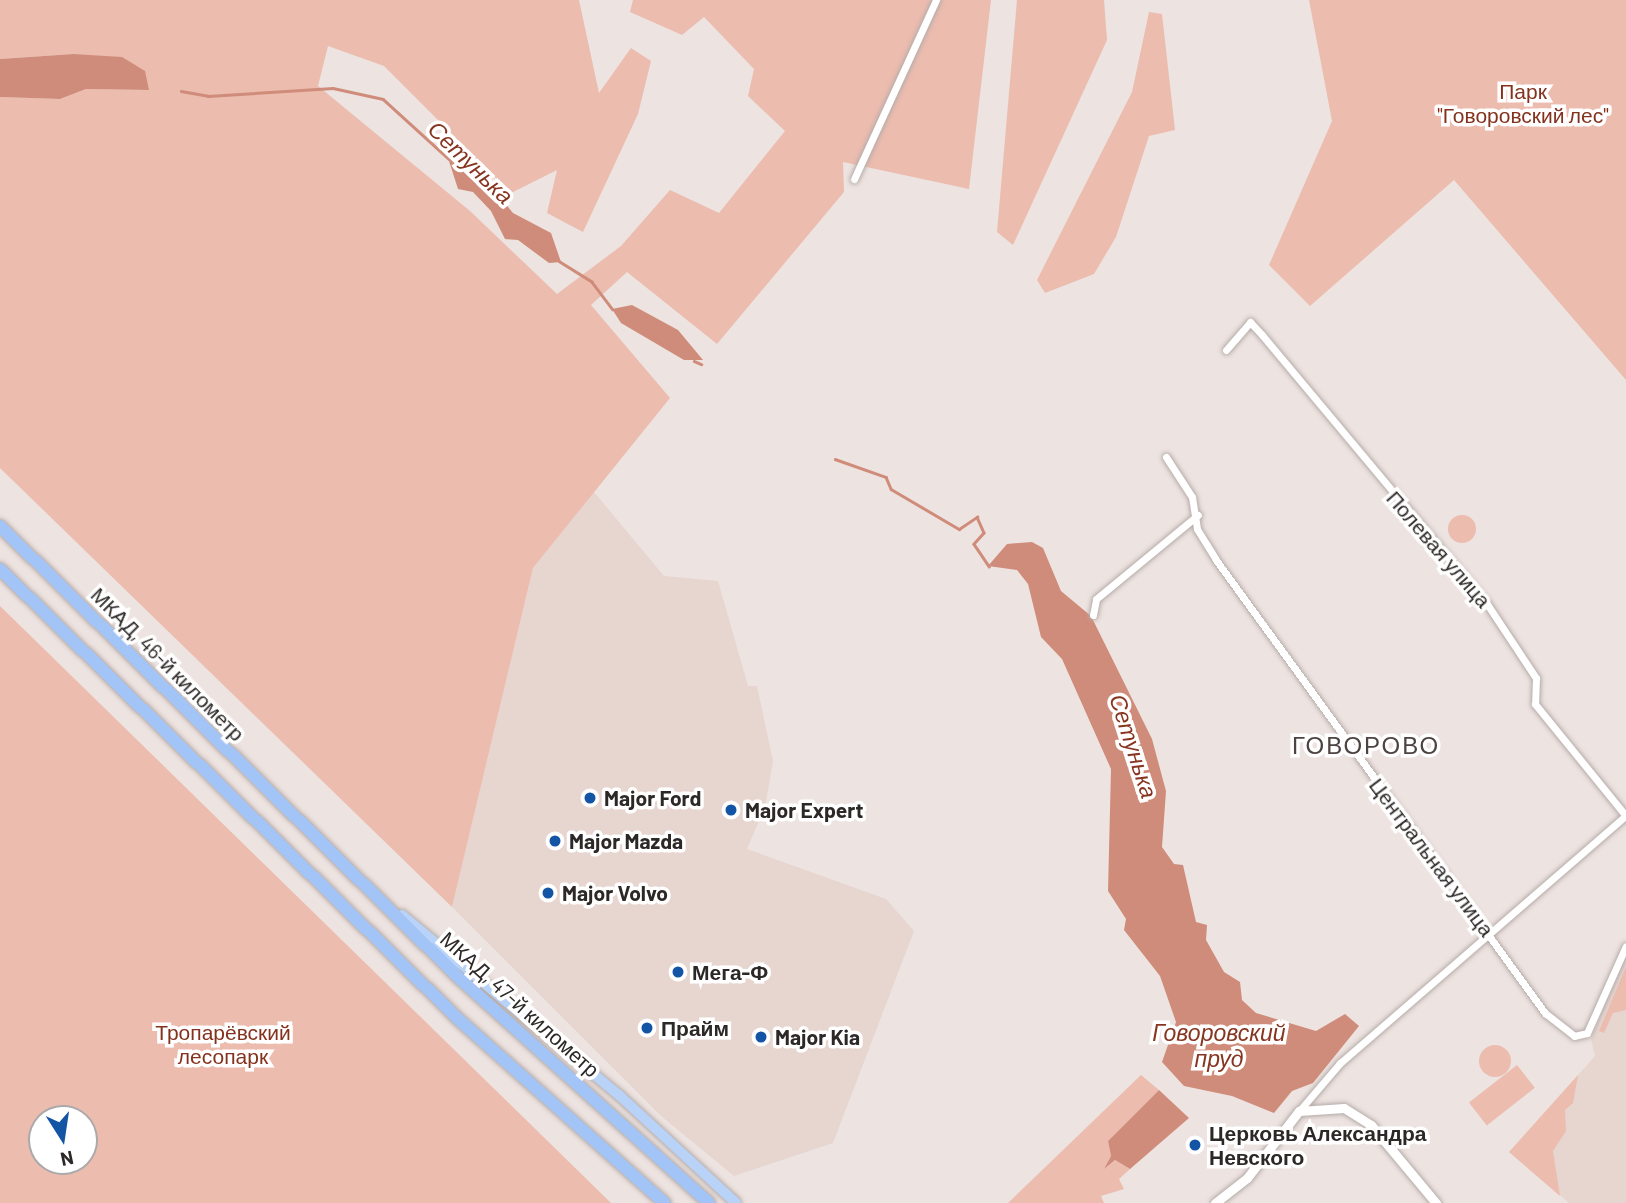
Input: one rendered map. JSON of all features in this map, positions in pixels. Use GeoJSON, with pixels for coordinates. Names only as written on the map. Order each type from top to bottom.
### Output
{"type":"FeatureCollection","features":[{"type":"Feature","properties":{"kind":"highway","name":"МКАД, 46-й километр"},"geometry":{"type":"LineString","coordinates":[[0,526],[309,830]]}},
{"type":"Feature","properties":{"kind":"highway"},"geometry":{"type":"LineString","coordinates":[[0,569],[457,1017],[665,1203]]}},
{"type":"Feature","properties":{"kind":"highway","name":"МКАД, 47-й километр"},"geometry":{"type":"LineString","coordinates":[[309,830],[709,1203]]}},
{"type":"Feature","properties":{"kind":"main road"},"geometry":{"type":"LineString","coordinates":[[369,888],[619,1095],[736,1203]]}},
{"type":"Feature","properties":{"kind":"street"},"geometry":{"type":"LineString","coordinates":[[854,179],[936,0]]}},
{"type":"Feature","properties":{"kind":"street","name":"Полевая улица"},"geometry":{"type":"LineString","coordinates":[[1226,350],[1250,322],[1262,335],[1487,604],[1536,678],[1535,704],[1626,816]]}},
{"type":"Feature","properties":{"kind":"street","name":"Центральная улица"},"geometry":{"type":"LineString","coordinates":[[1166,457],[1198,515],[1196,529],[1216,560],[1545,1013],[1576,1037],[1590,1030],[1626,946]]}},
{"type":"Feature","properties":{"kind":"street"},"geometry":{"type":"LineString","coordinates":[[1093,615],[1096,599],[1198,515]]}},
{"type":"Feature","properties":{"kind":"street"},"geometry":{"type":"LineString","coordinates":[[1215,1203],[1247,1178],[1299,1111],[1309,1092],[1626,816]]}},
{"type":"Feature","properties":{"kind":"street"},"geometry":{"type":"LineString","coordinates":[[1299,1111],[1343,1108],[1358,1115],[1436,1203]]}},
{"type":"Feature","properties":{"kind":"shaded area"},"geometry":{"type":"Polygon","coordinates":[[[594,492],[664,576],[718,581],[748,686],[757,686],[773,761],[765,807],[747,849],[886,899],[914,931],[833,1143],[734,1176],[661,1116],[452,907],[533,568],[594,492]]]}},
{"type":"Feature","properties":{"kind":"shaded area"},"geometry":{"type":"Polygon","coordinates":[[[1626,952],[1626,1203],[1569,1203],[1510,1152],[1595,1056],[1591,1039],[1626,952]]]}},
{"type":"Feature","properties":{"kind":"green space"},"geometry":{"type":"Polygon","coordinates":[[[0,0],[579,0],[599,93],[631,48],[651,61],[638,114],[583,232],[547,213],[557,170],[511,193],[384,66],[328,46],[318,86],[470,211],[557,294],[621,246],[670,190],[719,213],[785,131],[748,96],[754,69],[704,17],[682,35],[630,12],[633,0],[991,0],[969,189],[843,162],[844,192],[717,344],[627,272],[591,305],[670,398],[533,568],[452,907],[0,468],[0,97],[60,99],[86,89],[149,90],[73,54],[0,59],[0,0]]]}},
{"type":"Feature","properties":{"kind":"green space"},"geometry":{"type":"Polygon","coordinates":[[[1017,0],[1104,0],[1107,40],[1013,245],[997,232],[1017,0]]]}},
{"type":"Feature","properties":{"kind":"green space","name":"Парк \"Говоровский лес\""},"geometry":{"type":"Polygon","coordinates":[[[1309,0],[1626,0],[1626,380],[1454,180],[1310,306],[1269,265],[1332,121],[1309,0]]]}},
{"type":"Feature","properties":{"kind":"green space"},"geometry":{"type":"Polygon","coordinates":[[[1149,12],[1162,14],[1175,130],[1149,136],[1116,237],[1094,274],[1045,293],[1037,280],[1132,92],[1149,12]]]}},
{"type":"Feature","properties":{"kind":"green space"},"geometry":{"type":"Polygon","coordinates":[[[1462,515],[1472,519],[1476,529],[1472,539],[1462,543],[1452,539],[1448,529],[1452,519],[1462,515]]]}},
{"type":"Feature","properties":{"kind":"green space","name":"Тропарёвский лесопарк"},"geometry":{"type":"Polygon","coordinates":[[[0,606],[611,1203],[0,1203],[0,606]]]}},
{"type":"Feature","properties":{"kind":"green space"},"geometry":{"type":"Polygon","coordinates":[[[1626,967],[1626,1010],[1613,1013],[1604,1033],[1599,1031],[1626,967]]]}},
{"type":"Feature","properties":{"kind":"green space"},"geometry":{"type":"Polygon","coordinates":[[[1495,1045],[1506,1050],[1511,1061],[1506,1072],[1495,1077],[1484,1072],[1479,1061],[1484,1050],[1495,1045]]]}},
{"type":"Feature","properties":{"kind":"green space"},"geometry":{"type":"Polygon","coordinates":[[[1517,1065],[1535,1088],[1487,1125],[1469,1103],[1517,1065]]]}},
{"type":"Feature","properties":{"kind":"green space"},"geometry":{"type":"Polygon","coordinates":[[[1141,1075],[1159,1090],[1108,1141],[1111,1156],[1104,1169],[1115,1160],[1130,1169],[1119,1179],[1124,1189],[1101,1196],[1104,1203],[1008,1203],[1141,1075]]]}},
{"type":"Feature","properties":{"kind":"green space"},"geometry":{"type":"Polygon","coordinates":[[[1578,1075],[1573,1103],[1565,1110],[1566,1131],[1553,1151],[1560,1196],[1509,1152],[1578,1075]]]}},
{"type":"Feature","properties":{"kind":"water"},"geometry":{"type":"Polygon","coordinates":[[[73,54],[122,57],[145,71],[149,90],[86,89],[60,99],[0,97],[0,59],[73,54]]]}},
{"type":"Feature","properties":{"kind":"water"},"geometry":{"type":"Polygon","coordinates":[[[448,158],[477,169],[513,213],[551,233],[561,262],[549,263],[518,240],[505,239],[491,211],[473,192],[458,189],[448,158]]]}},
{"type":"Feature","properties":{"kind":"water"},"geometry":{"type":"Polygon","coordinates":[[[632,305],[678,330],[703,360],[684,360],[621,323],[612,309],[632,305]]]}},
{"type":"Feature","properties":{"kind":"water","name":"Говоровский пруд"},"geometry":{"type":"Polygon","coordinates":[[[1032,542],[1043,548],[1061,591],[1091,616],[1152,739],[1166,791],[1162,847],[1174,864],[1183,865],[1196,922],[1207,925],[1206,940],[1224,972],[1240,982],[1242,1000],[1256,1013],[1316,1031],[1345,1014],[1359,1026],[1313,1083],[1292,1091],[1274,1113],[1232,1096],[1184,1086],[1162,1062],[1176,1022],[1160,976],[1124,930],[1126,919],[1108,891],[1111,769],[1062,659],[1041,637],[1028,584],[1017,570],[988,566],[1007,544],[1032,542]]]}},
{"type":"Feature","properties":{"kind":"water"},"geometry":{"type":"Polygon","coordinates":[[[1159,1090],[1189,1118],[1130,1169],[1115,1160],[1104,1169],[1111,1156],[1108,1141],[1159,1090]]]}},
{"type":"Feature","properties":{"kind":"waterway","name":"Сетунька"},"geometry":{"type":"LineString","coordinates":[[181,91],[208,96],[333,88],[383,99],[449,159]]}},
{"type":"Feature","properties":{"kind":"waterway","name":"Сетунька"},"geometry":{"type":"LineString","coordinates":[[559,261],[592,282],[612,309]]}},
{"type":"Feature","properties":{"kind":"waterway","name":"Сетунька"},"geometry":{"type":"LineString","coordinates":[[694,361],[701,364]]}},
{"type":"Feature","properties":{"kind":"waterway","name":"Сетунька"},"geometry":{"type":"LineString","coordinates":[[835,459],[886,477],[891,489],[959,529],[977,517],[984,533],[974,544],[989,566]]}},
{"type":"Feature","properties":{"kind":"place","name":"Major Ford"},"geometry":{"type":"Point","coordinates":[590,798]}},
{"type":"Feature","properties":{"kind":"place","name":"Major Expert"},"geometry":{"type":"Point","coordinates":[731,810]}},
{"type":"Feature","properties":{"kind":"place","name":"Major Mazda"},"geometry":{"type":"Point","coordinates":[555,841]}},
{"type":"Feature","properties":{"kind":"place","name":"Major Volvo"},"geometry":{"type":"Point","coordinates":[548,893]}},
{"type":"Feature","properties":{"kind":"place","name":"Мега-Ф"},"geometry":{"type":"Point","coordinates":[678,972]}},
{"type":"Feature","properties":{"kind":"place","name":"Прайм"},"geometry":{"type":"Point","coordinates":[647,1028]}},
{"type":"Feature","properties":{"kind":"place","name":"Major Kia"},"geometry":{"type":"Point","coordinates":[761,1037]}},
{"type":"Feature","properties":{"kind":"place","name":"Церковь Александра Невского"},"geometry":{"type":"Point","coordinates":[1195,1145]}},
{"type":"Feature","properties":{"kind":"district","name":"ГОВОРОВО"},"geometry":{"type":"Point","coordinates":[1366,745]}}]}
